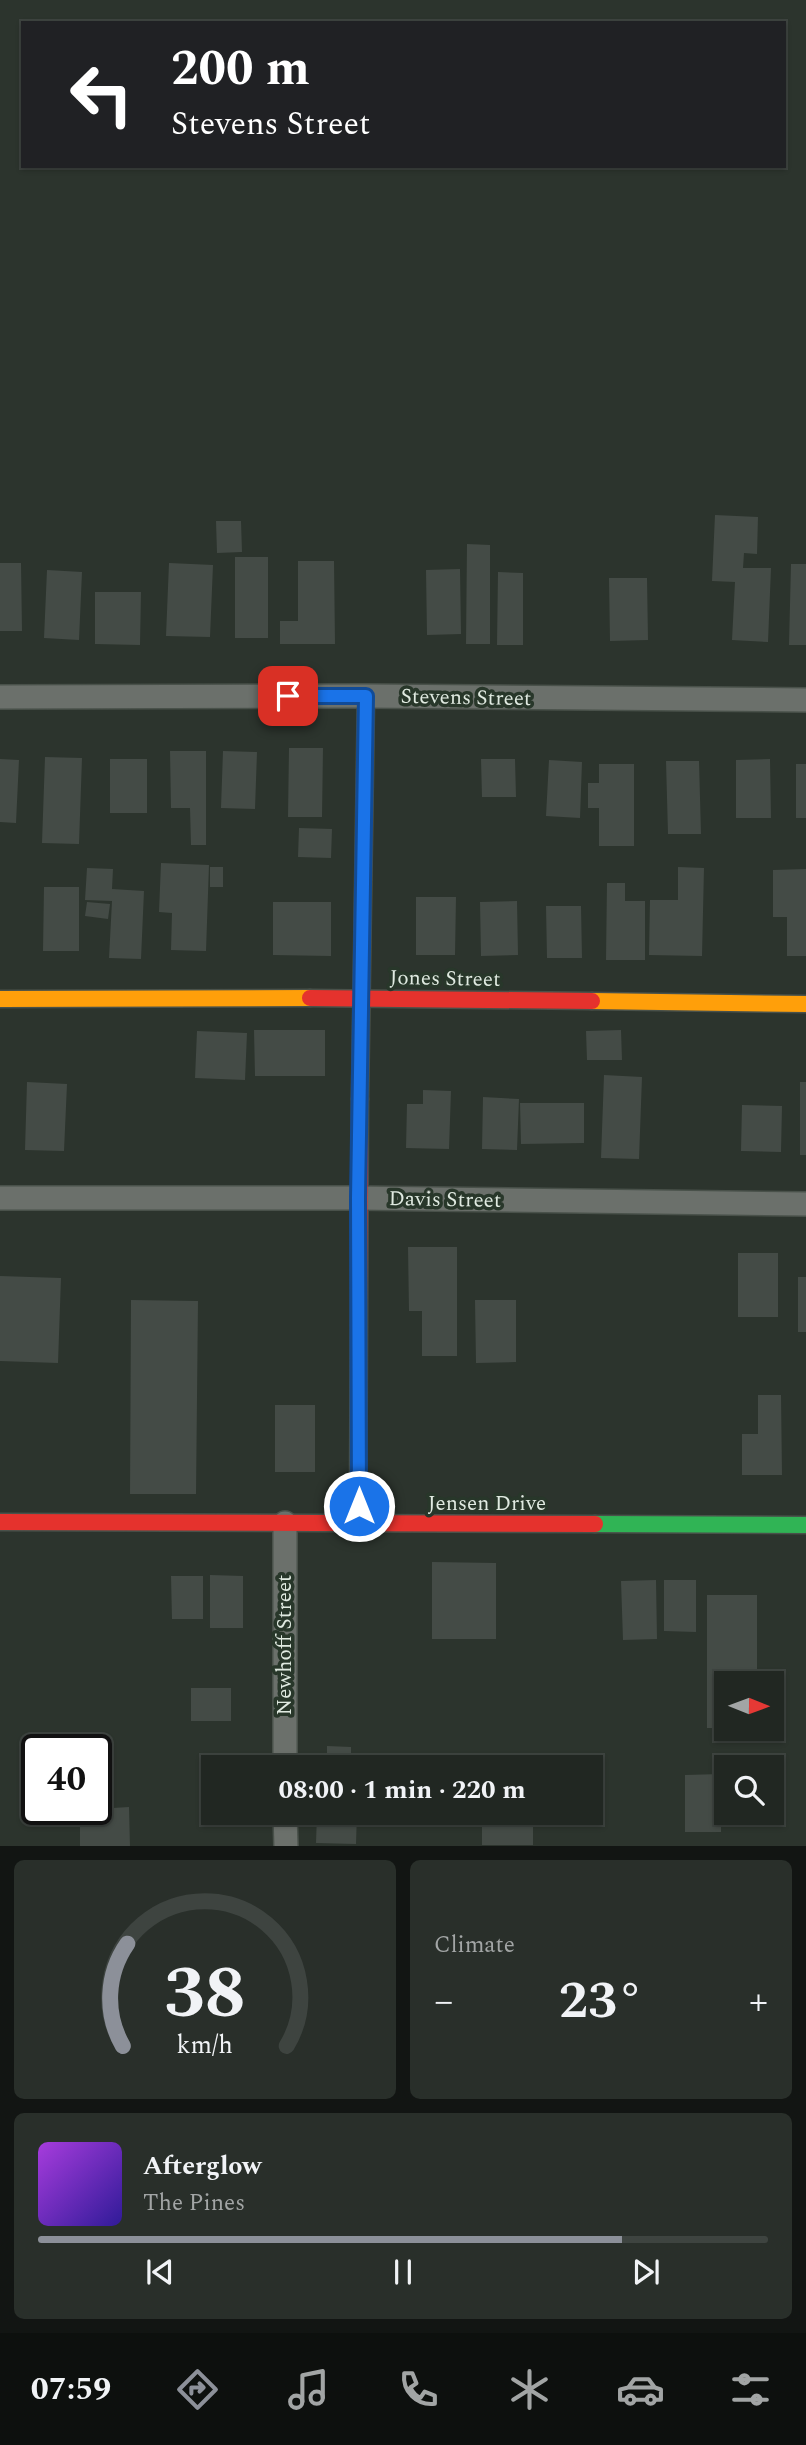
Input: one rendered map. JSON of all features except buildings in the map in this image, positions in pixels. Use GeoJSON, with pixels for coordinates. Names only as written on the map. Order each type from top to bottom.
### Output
{"type":"FeatureCollection","features":[{"type":"Feature","properties":{"kind":"street","name":"Stevens Street"},"geometry":{"type":"LineString","coordinates":[[0,697],[366,696],[806,700]]}},
{"type":"Feature","properties":{"kind":"street"},"geometry":{"type":"LineString","coordinates":[[358,1523],[358,1198],[366,696]]}},
{"type":"Feature","properties":{"kind":"street","name":"Jones Street"},"geometry":{"type":"LineString","coordinates":[[0,999],[363,998],[806,1004]]}},
{"type":"Feature","properties":{"kind":"street","name":"Davis Street"},"geometry":{"type":"LineString","coordinates":[[0,1198],[358,1198],[806,1204]]}},
{"type":"Feature","properties":{"kind":"street","name":"Jensen Drive"},"geometry":{"type":"LineString","coordinates":[[0,1522],[806,1525]]}},
{"type":"Feature","properties":{"kind":"street","name":"Newhoff Street"},"geometry":{"type":"LineString","coordinates":[[285,1523],[285,1755]]}},
{"type":"Feature","properties":{"kind":"street"},"geometry":{"type":"LineString","coordinates":[[285,1825],[286,1846]]}},
{"type":"Feature","properties":{"kind":"traffic: fast"},"geometry":{"type":"LineString","coordinates":[[360,1099],[366,696]]}},
{"type":"Feature","properties":{"kind":"traffic: fast"},"geometry":{"type":"LineString","coordinates":[[595,1524],[806,1525]]}},
{"type":"Feature","properties":{"kind":"traffic: slow"},"geometry":{"type":"LineString","coordinates":[[0,999],[310,998]]}},
{"type":"Feature","properties":{"kind":"traffic: slow"},"geometry":{"type":"LineString","coordinates":[[592,1001],[806,1004]]}},
{"type":"Feature","properties":{"kind":"traffic: jam"},"geometry":{"type":"LineString","coordinates":[[310,998],[592,1001]]}},
{"type":"Feature","properties":{"kind":"traffic: jam"},"geometry":{"type":"LineString","coordinates":[[358,1523],[360,1099]]}},
{"type":"Feature","properties":{"kind":"traffic: jam"},"geometry":{"type":"LineString","coordinates":[[0,1522],[595,1524]]}},
{"type":"Feature","properties":{"kind":"route"},"geometry":{"type":"LineString","coordinates":[[288,696],[366,696],[358,1198],[359,1506]]}}]}
